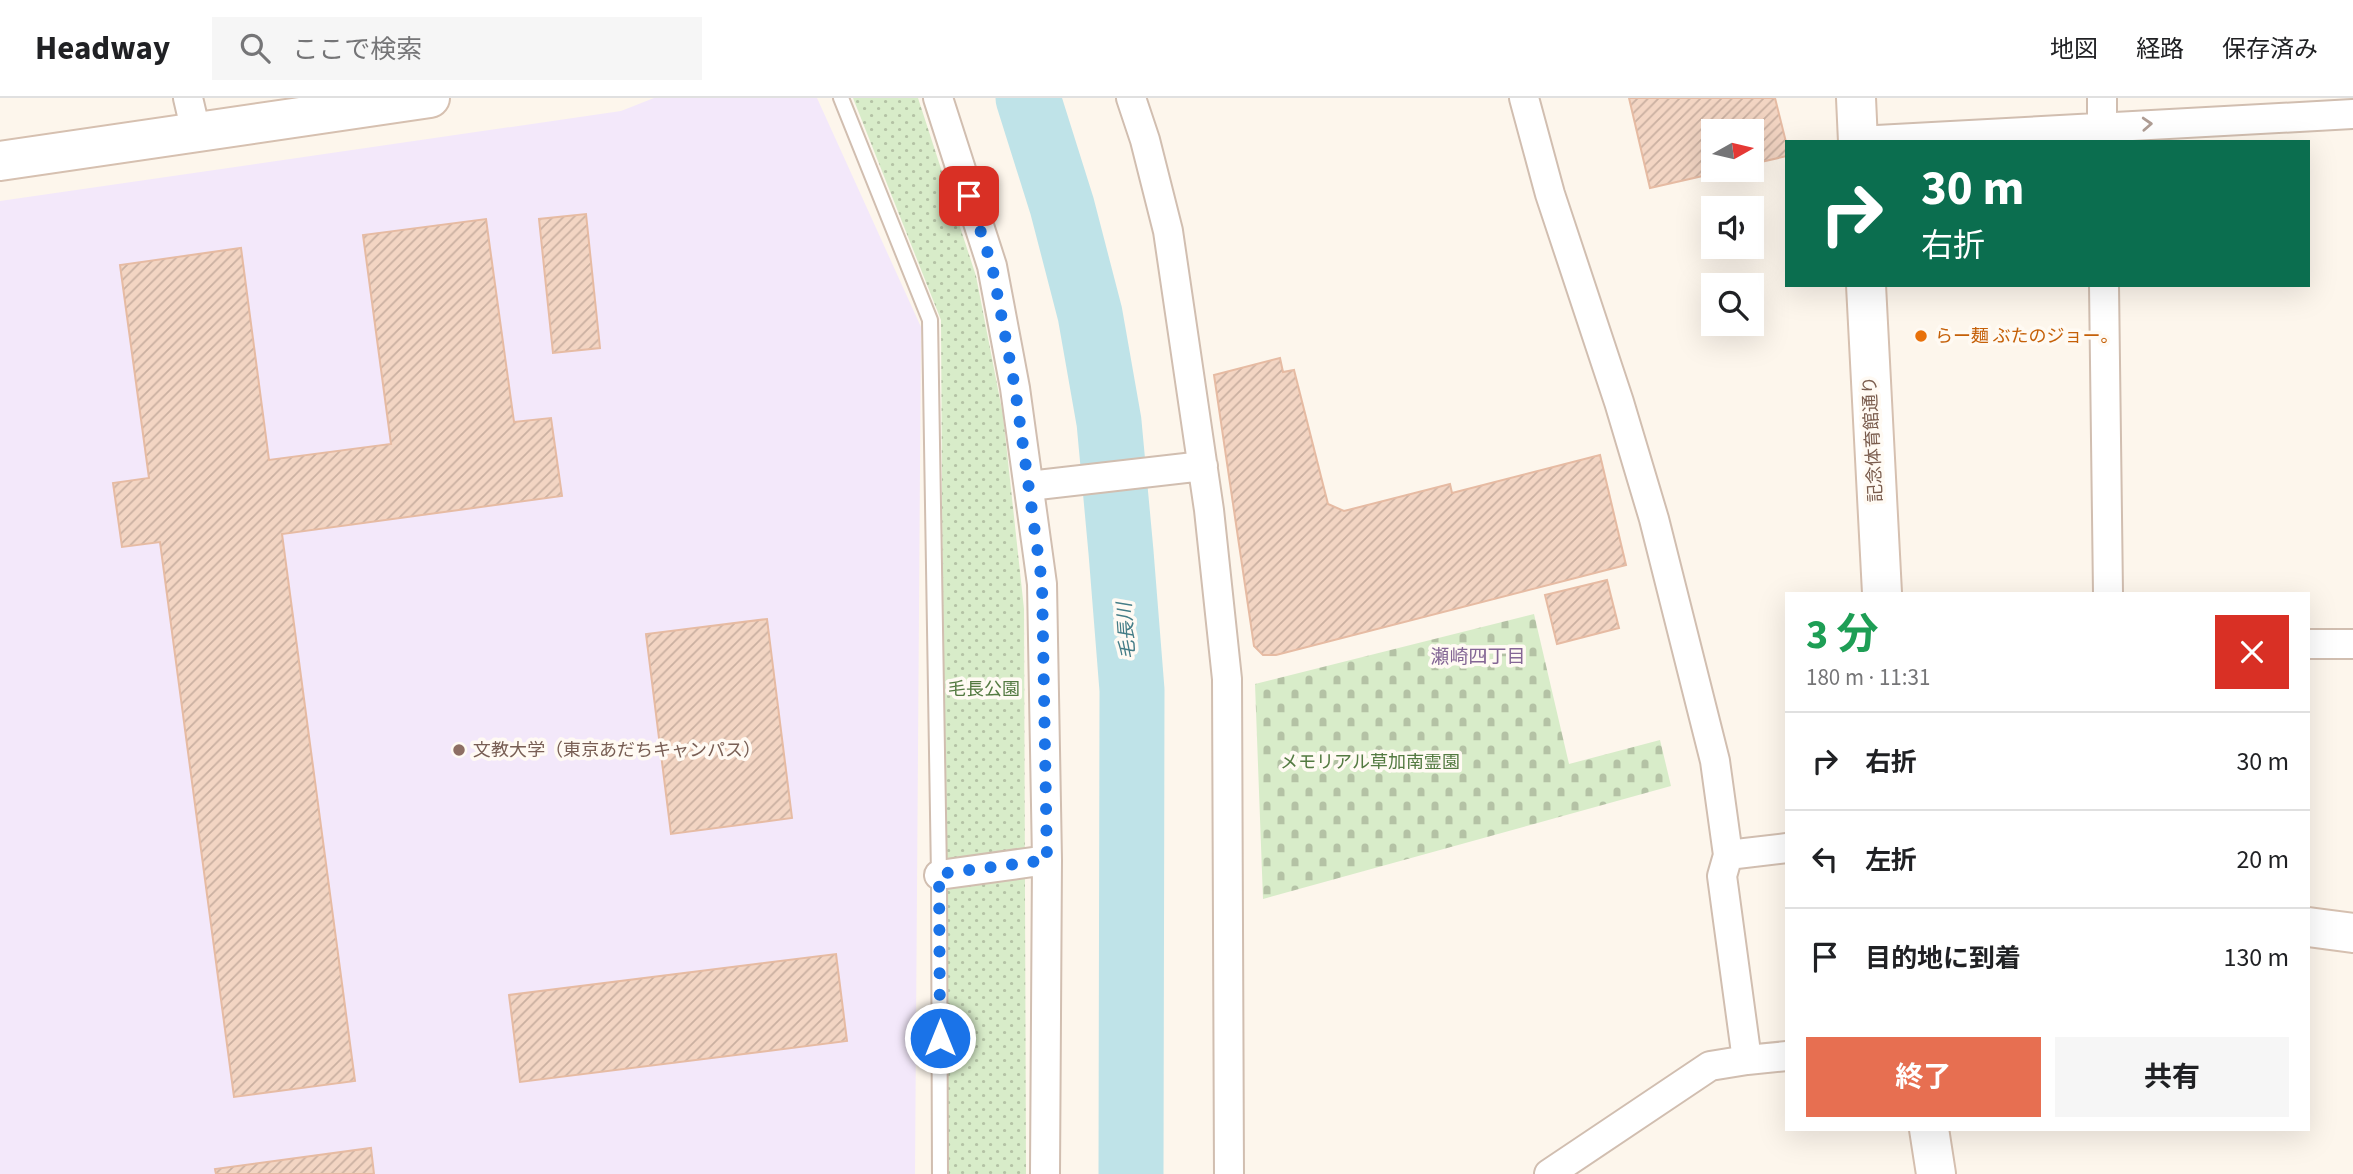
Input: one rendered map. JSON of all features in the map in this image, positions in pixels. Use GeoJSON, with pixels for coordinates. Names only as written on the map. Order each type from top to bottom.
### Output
{"type":"FeatureCollection","features":[{"type":"Feature","properties":{"kind":"street"},"geometry":{"type":"LineString","coordinates":[[0,161],[192,115],[430,98]]}},
{"type":"Feature","properties":{"kind":"street"},"geometry":{"type":"LineString","coordinates":[[938,98],[992,266],[1015,388],[1042,485],[1047,860],[1045,1174]]}},
{"type":"Feature","properties":{"kind":"street"},"geometry":{"type":"LineString","coordinates":[[1131,98],[1145,140],[1168,231],[1196,466],[1227,679],[1229,1174]]}},
{"type":"Feature","properties":{"kind":"street"},"geometry":{"type":"LineString","coordinates":[[1524,98],[1550,194],[1619,402],[1654,519],[1715,761],[1728,855],[1722,876],[1746,1060]]}},
{"type":"Feature","properties":{"kind":"street"},"geometry":{"type":"LineString","coordinates":[[1856,98],[1858,140]]}},
{"type":"Feature","properties":{"kind":"street"},"geometry":{"type":"LineString","coordinates":[[2102,98],[2102,134]]}},
{"type":"Feature","properties":{"kind":"street"},"geometry":{"type":"LineString","coordinates":[[1893,140],[2102,134],[2353,114]]}},
{"type":"Feature","properties":{"kind":"street","name":"記念体育館通り"},"geometry":{"type":"LineString","coordinates":[[1866,287],[1882,592]]}},
{"type":"Feature","properties":{"kind":"street"},"geometry":{"type":"LineString","coordinates":[[2104,287],[2108,592]]}},
{"type":"Feature","properties":{"kind":"street"},"geometry":{"type":"LineString","coordinates":[[1042,485],[1196,466]]}},
{"type":"Feature","properties":{"kind":"street"},"geometry":{"type":"LineString","coordinates":[[2310,644],[2353,644]]}},
{"type":"Feature","properties":{"kind":"street"},"geometry":{"type":"LineString","coordinates":[[1728,855],[1785,848]]}},
{"type":"Feature","properties":{"kind":"street"},"geometry":{"type":"LineString","coordinates":[[939,874],[1047,860]]}},
{"type":"Feature","properties":{"kind":"street"},"geometry":{"type":"LineString","coordinates":[[2310,928],[2353,933]]}},
{"type":"Feature","properties":{"kind":"street"},"geometry":{"type":"LineString","coordinates":[[1549,1174],[1710,1066],[1785,1056]]}},
{"type":"Feature","properties":{"kind":"street"},"geometry":{"type":"LineString","coordinates":[[1929,1131],[1936,1174]]}},
{"type":"Feature","properties":{"kind":"lane"},"geometry":{"type":"LineString","coordinates":[[841,98],[930,320],[939,874],[940,1174]]}},
{"type":"Feature","properties":{"kind":"shaded area","name":"文教大学（東京あだちキャンパス）"},"geometry":{"type":"Polygon","coordinates":[[[654,98],[817,98],[921,327],[915,1174],[0,1174],[0,201],[621,111],[654,98]]]}},
{"type":"Feature","properties":{"kind":"green space","name":"毛長公園"},"geometry":{"type":"Polygon","coordinates":[[[853,98],[918,98],[976,276],[1003,415],[1024,609],[1026,1174],[946,1174],[941,320],[853,98]]]}},
{"type":"Feature","properties":{"kind":"green space","name":"メモリアル草加南霊園"},"geometry":{"type":"Polygon","coordinates":[[[1534,614],[1569,764],[1660,740],[1671,786],[1263,899],[1255,684],[1534,614]]]}},
{"type":"Feature","properties":{"kind":"building"},"geometry":{"type":"Polygon","coordinates":[[[1629,98],[1775,98],[1786,140],[1785,156],[1764,161],[1764,119],[1701,119],[1701,176],[1650,188],[1629,98]]]}},
{"type":"Feature","properties":{"kind":"building"},"geometry":{"type":"Polygon","coordinates":[[[586,214],[600,348],[553,353],[539,219],[586,214]]]}},
{"type":"Feature","properties":{"kind":"building"},"geometry":{"type":"Polygon","coordinates":[[[486,219],[514,422],[551,418],[562,496],[282,534],[355,1081],[234,1097],[160,542],[122,547],[113,483],[149,478],[120,265],[241,248],[269,460],[391,444],[363,235],[486,219]]]}},
{"type":"Feature","properties":{"kind":"building"},"geometry":{"type":"Polygon","coordinates":[[[1280,358],[1283,372],[1294,370],[1328,504],[1344,511],[1450,484],[1452,493],[1600,455],[1626,565],[1276,655],[1263,655],[1254,646],[1214,375],[1280,358]]]}},
{"type":"Feature","properties":{"kind":"building"},"geometry":{"type":"Polygon","coordinates":[[[1607,580],[1619,628],[1557,644],[1545,595],[1607,580]]]}},
{"type":"Feature","properties":{"kind":"building"},"geometry":{"type":"Polygon","coordinates":[[[767,619],[792,818],[671,834],[646,634],[767,619]]]}},
{"type":"Feature","properties":{"kind":"building"},"geometry":{"type":"Polygon","coordinates":[[[836,954],[847,1041],[520,1082],[509,995],[836,954]]]}},
{"type":"Feature","properties":{"kind":"building"},"geometry":{"type":"Polygon","coordinates":[[[371,1148],[374,1174],[216,1174],[215,1169],[371,1148]]]}},
{"type":"Feature","properties":{"kind":"waterway","name":"毛長川"},"geometry":{"type":"LineString","coordinates":[[1028,98],[1062,206],[1090,314],[1109,422],[1132,690],[1131,1174]]}},
{"type":"Feature","properties":{"kind":"place","name":"らー麺 ぶたのジョー。"},"geometry":{"type":"Point","coordinates":[1921,336]}},
{"type":"Feature","properties":{"kind":"place","name":"文教大学（東京あだちキャンパス）"},"geometry":{"type":"Point","coordinates":[459,750]}},
{"type":"Feature","properties":{"kind":"district","name":"瀬崎四丁目"},"geometry":{"type":"Point","coordinates":[1478,657]}},
{"type":"Feature","properties":{"kind":"route"},"geometry":{"type":"LineString","coordinates":[[940,1038],[939,874],[1047,860],[1042,583],[1015,388],[992,266],[969,196]]}}]}
